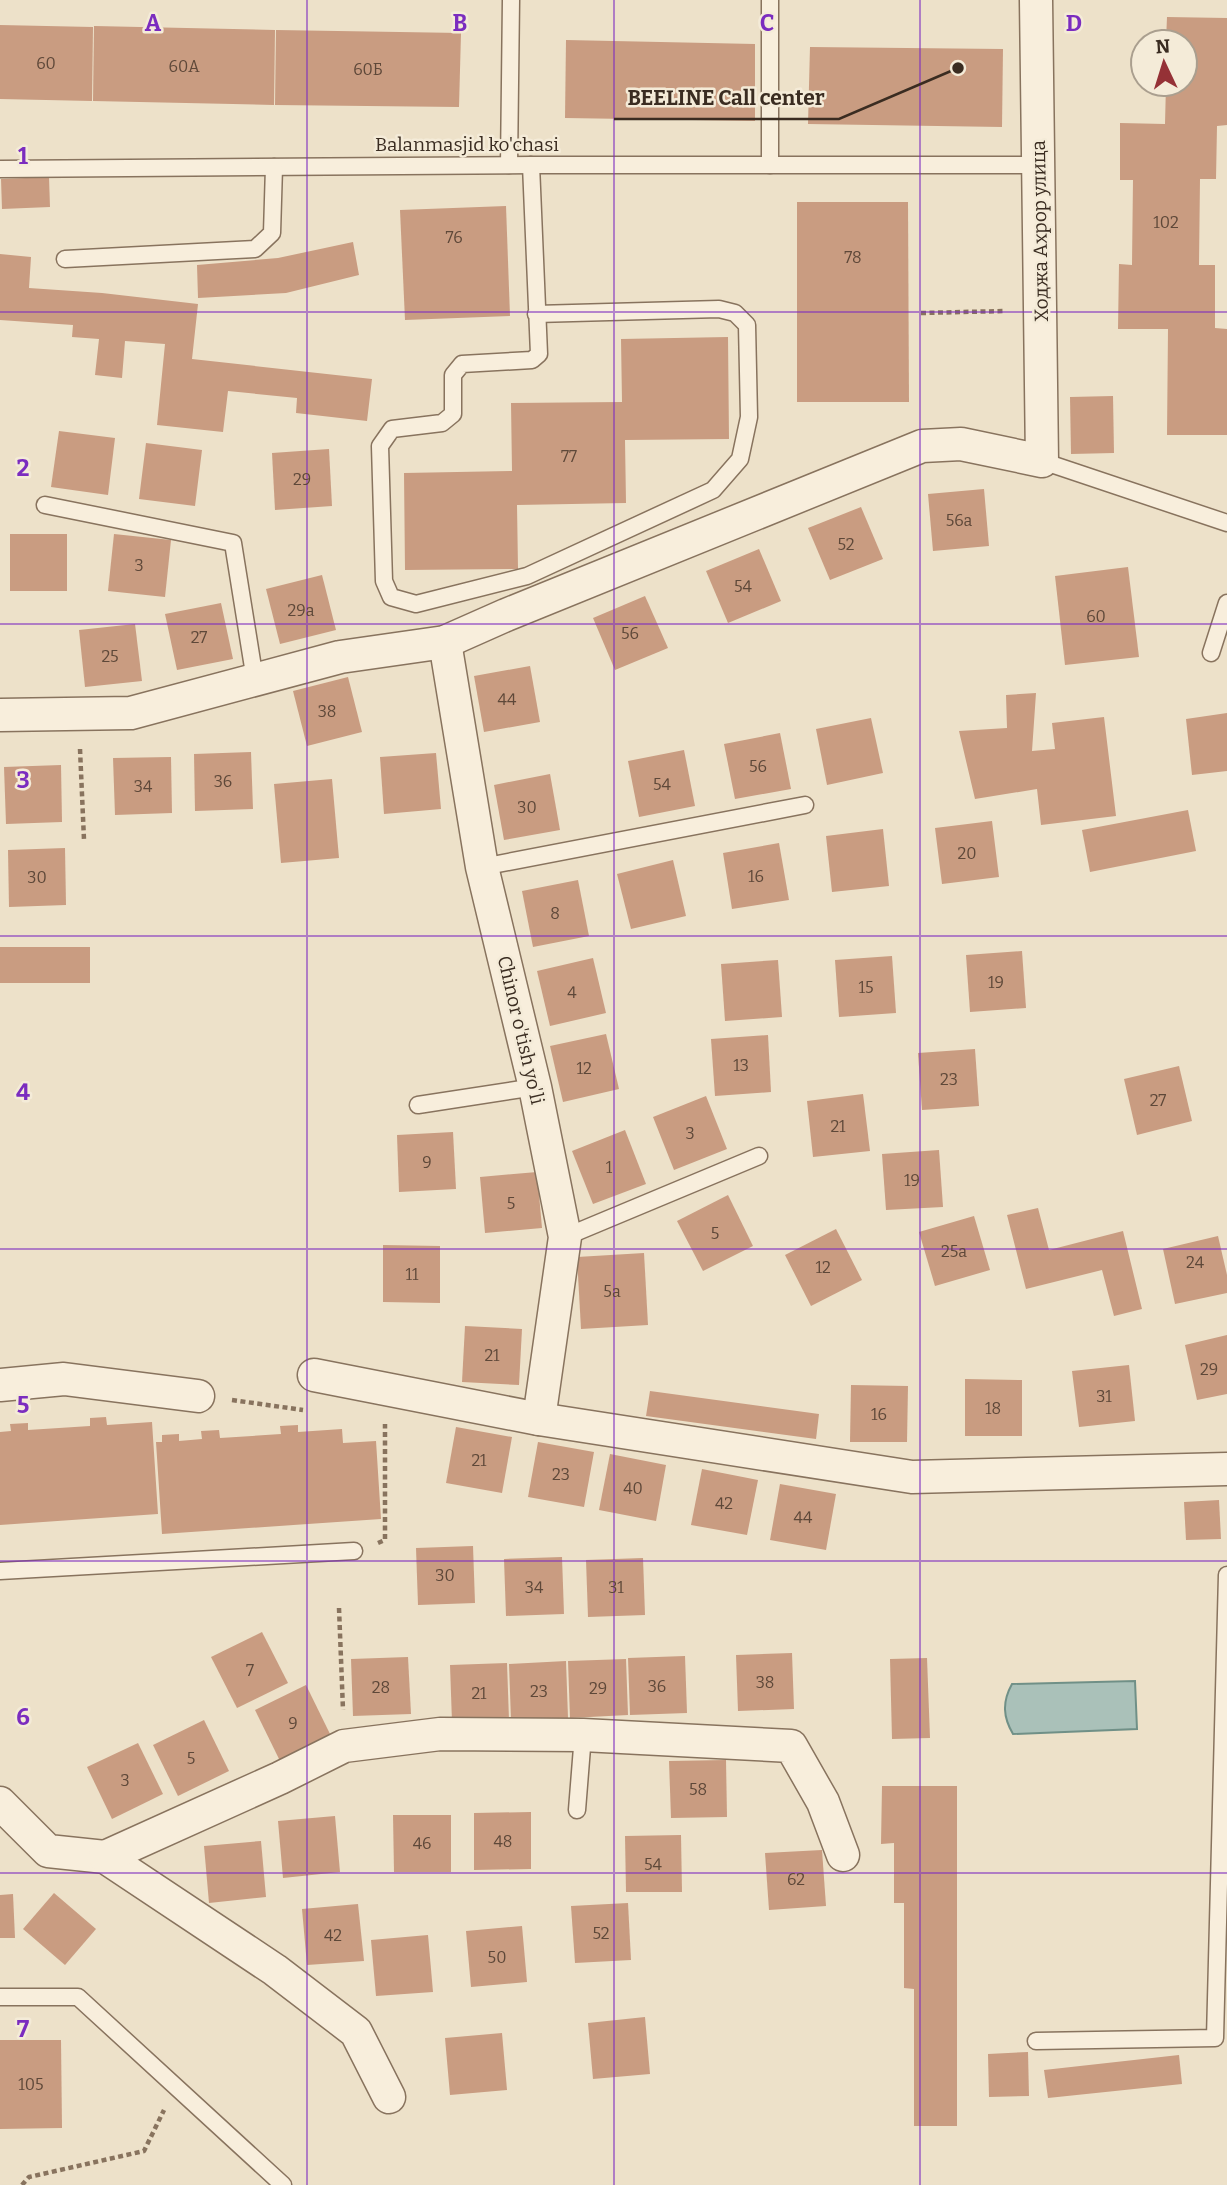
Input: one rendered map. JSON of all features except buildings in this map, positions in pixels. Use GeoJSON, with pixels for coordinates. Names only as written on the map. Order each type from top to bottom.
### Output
{"type":"FeatureCollection","features":[{"type":"Feature","properties":{"kind":"street","name":"Ходжа Ахрор улица"},"geometry":{"type":"LineString","coordinates":[[1036,0],[1042,461]]}},
{"type":"Feature","properties":{"kind":"street"},"geometry":{"type":"LineString","coordinates":[[0,715],[131,713],[340,657],[444,642],[922,446],[961,444],[1042,461]]}},
{"type":"Feature","properties":{"kind":"street","name":"Chinor o'tish yo'li"},"geometry":{"type":"LineString","coordinates":[[444,642],[482,867],[535,1087],[565,1237],[538,1419]]}},
{"type":"Feature","properties":{"kind":"street"},"geometry":{"type":"LineString","coordinates":[[314,1375],[538,1419],[912,1478],[1227,1469]]}},
{"type":"Feature","properties":{"kind":"street"},"geometry":{"type":"LineString","coordinates":[[0,1385],[64,1379],[198,1396]]}},
{"type":"Feature","properties":{"kind":"street"},"geometry":{"type":"LineString","coordinates":[[106,1857],[344,1746],[440,1734],[583,1735],[791,1746],[823,1802],[843,1855]]}},
{"type":"Feature","properties":{"kind":"street"},"geometry":{"type":"LineString","coordinates":[[0,1803],[48,1851],[106,1857],[275,1970],[356,2032],[389,2097]]}},
{"type":"Feature","properties":{"kind":"lane"},"geometry":{"type":"LineString","coordinates":[[509,165],[511,0]]}},
{"type":"Feature","properties":{"kind":"lane"},"geometry":{"type":"LineString","coordinates":[[770,0],[770,165]]}},
{"type":"Feature","properties":{"kind":"lane"},"geometry":{"type":"LineString","coordinates":[[531,165],[536,314],[539,354],[532,360],[462,364],[453,375],[453,414],[442,423],[392,429],[380,446],[384,581],[391,597],[416,604],[527,576],[713,490],[740,459],[750,417],[747,325],[735,313],[719,309],[536,314]]}},
{"type":"Feature","properties":{"kind":"lane","name":"Balanmasjid ko'chasi"},"geometry":{"type":"LineString","coordinates":[[0,169],[1039,165]]}},
{"type":"Feature","properties":{"kind":"lane"},"geometry":{"type":"LineString","coordinates":[[65,259],[254,249],[272,233],[274,167]]}},
{"type":"Feature","properties":{"kind":"lane"},"geometry":{"type":"LineString","coordinates":[[1042,461],[1227,523]]}},
{"type":"Feature","properties":{"kind":"lane"},"geometry":{"type":"LineString","coordinates":[[45,505],[233,543],[255,680]]}},
{"type":"Feature","properties":{"kind":"lane"},"geometry":{"type":"LineString","coordinates":[[1212,653],[1227,603]]}},
{"type":"Feature","properties":{"kind":"lane"},"geometry":{"type":"LineString","coordinates":[[482,867],[805,805]]}},
{"type":"Feature","properties":{"kind":"lane"},"geometry":{"type":"LineString","coordinates":[[418,1105],[535,1087]]}},
{"type":"Feature","properties":{"kind":"lane"},"geometry":{"type":"LineString","coordinates":[[565,1237],[759,1156]]}},
{"type":"Feature","properties":{"kind":"lane"},"geometry":{"type":"LineString","coordinates":[[0,1571],[354,1551]]}},
{"type":"Feature","properties":{"kind":"lane"},"geometry":{"type":"LineString","coordinates":[[1036,2041],[1215,2038],[1227,1575]]}},
{"type":"Feature","properties":{"kind":"lane"},"geometry":{"type":"LineString","coordinates":[[577,1810],[583,1735]]}},
{"type":"Feature","properties":{"kind":"lane"},"geometry":{"type":"LineString","coordinates":[[0,1997],[78,1997],[283,2185]]}},
{"type":"Feature","properties":{"kind":"path"},"geometry":{"type":"LineString","coordinates":[[921,313],[1041,311]]}},
{"type":"Feature","properties":{"kind":"path"},"geometry":{"type":"LineString","coordinates":[[79,713],[84,840]]}},
{"type":"Feature","properties":{"kind":"path"},"geometry":{"type":"LineString","coordinates":[[198,1396],[305,1410]]}},
{"type":"Feature","properties":{"kind":"path"},"geometry":{"type":"LineString","coordinates":[[354,1551],[386,1540],[385,1421]]}},
{"type":"Feature","properties":{"kind":"path"},"geometry":{"type":"LineString","coordinates":[[339,1608],[344,1746]]}},
{"type":"Feature","properties":{"kind":"path"},"geometry":{"type":"LineString","coordinates":[[22,2185],[29,2177],[144,2151],[175,2088]]}},
{"type":"Feature","properties":{"kind":"water"},"geometry":{"type":"Polygon","coordinates":[[[1135,1681],[1137,1729],[1013,1734],[1007,1722],[1005,1703],[1012,1684],[1135,1681]]]}},
{"type":"Feature","properties":{"kind":"place","name":"BEELINE Call center"},"geometry":{"type":"Point","coordinates":[958,68]}}]}
